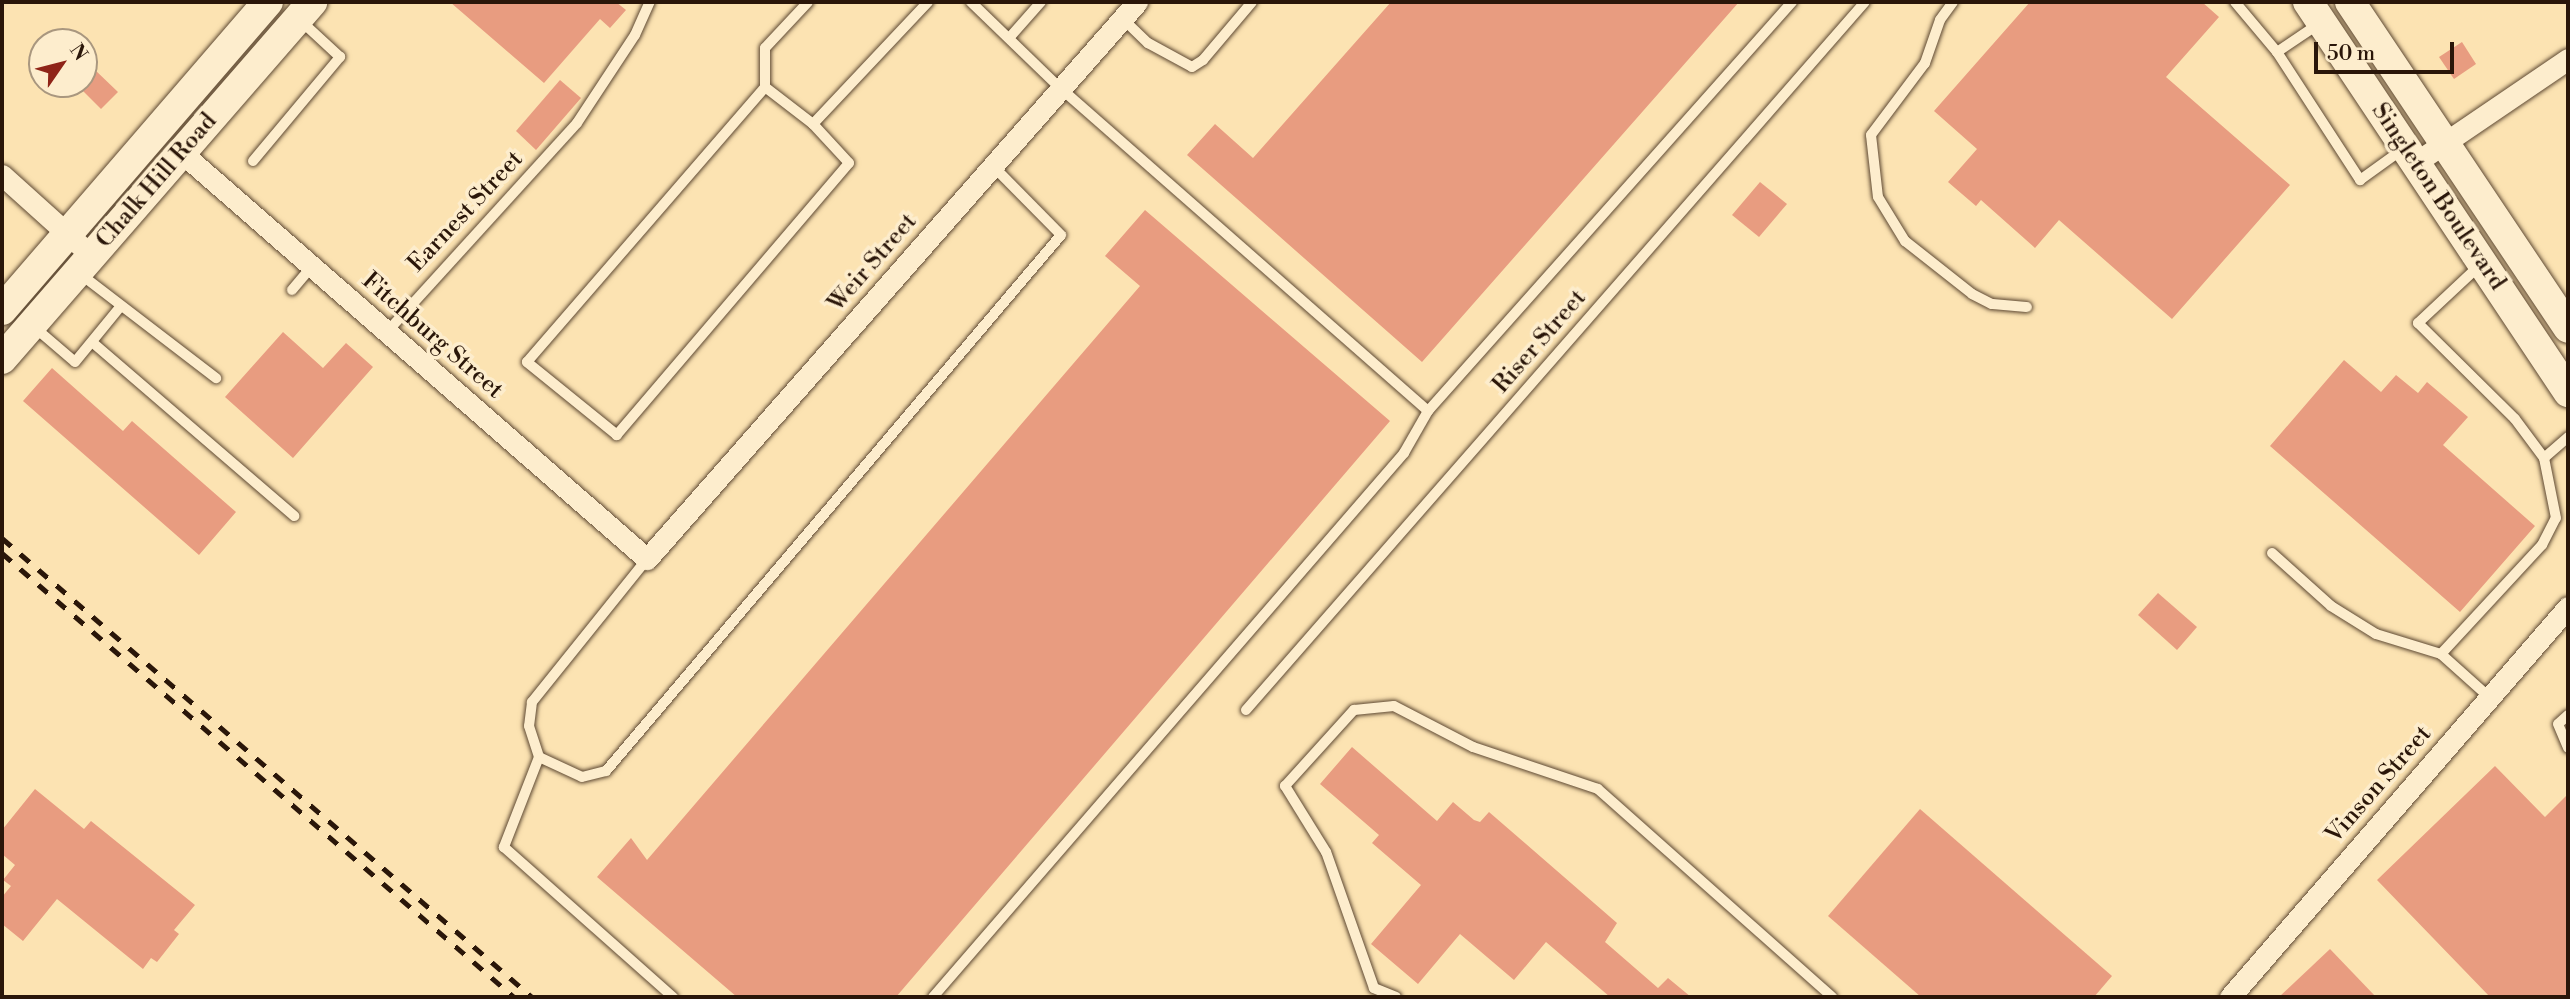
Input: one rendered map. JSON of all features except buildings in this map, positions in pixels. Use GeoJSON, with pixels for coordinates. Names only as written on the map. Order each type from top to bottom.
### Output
{"type":"FeatureCollection","features":[{"type":"Feature","properties":{"kind":"street","name":"Chalk Hill Road"},"geometry":{"type":"LineString","coordinates":[[2,310],[268,2]]}},
{"type":"Feature","properties":{"kind":"street","name":"Weir Street"},"geometry":{"type":"LineString","coordinates":[[647,559],[1137,2]]}},
{"type":"Feature","properties":{"kind":"street","name":"Singleton Boulevard"},"geometry":{"type":"LineString","coordinates":[[2350,2],[2568,328]]}},
{"type":"Feature","properties":{"kind":"street","name":"Chalk Hill Road"},"geometry":{"type":"LineString","coordinates":[[2,359],[305,10]]}},
{"type":"Feature","properties":{"kind":"street","name":"Singleton Boulevard"},"geometry":{"type":"LineString","coordinates":[[2315,12],[2568,392]]}},
{"type":"Feature","properties":{"kind":"street"},"geometry":{"type":"LineString","coordinates":[[2410,155],[2444,144],[2568,59]]}},
{"type":"Feature","properties":{"kind":"street","name":"Fitchburg Street"},"geometry":{"type":"LineString","coordinates":[[182,153],[647,559]]}},
{"type":"Feature","properties":{"kind":"street"},"geometry":{"type":"LineString","coordinates":[[2,175],[68,234],[85,264]]}},
{"type":"Feature","properties":{"kind":"street","name":"Vinson Street"},"geometry":{"type":"LineString","coordinates":[[2230,997],[2568,607]]}},
{"type":"Feature","properties":{"kind":"lane","name":"Earnest Street"},"geometry":{"type":"LineString","coordinates":[[387,332],[577,123],[635,35],[650,2]]}},
{"type":"Feature","properties":{"kind":"lane"},"geometry":{"type":"LineString","coordinates":[[765,87],[813,124],[849,163],[617,435],[527,362],[765,87],[765,48],[808,2]]}},
{"type":"Feature","properties":{"kind":"lane"},"geometry":{"type":"LineString","coordinates":[[813,124],[928,2]]}},
{"type":"Feature","properties":{"kind":"lane"},"geometry":{"type":"LineString","coordinates":[[971,2],[1061,89],[1428,411]]}},
{"type":"Feature","properties":{"kind":"lane"},"geometry":{"type":"LineString","coordinates":[[1010,37],[1041,2]]}},
{"type":"Feature","properties":{"kind":"lane"},"geometry":{"type":"LineString","coordinates":[[1123,19],[1148,43],[1192,67],[1203,60],[1252,2]]}},
{"type":"Feature","properties":{"kind":"lane"},"geometry":{"type":"LineString","coordinates":[[933,997],[1404,453],[1428,411],[1792,2]]}},
{"type":"Feature","properties":{"kind":"lane","name":"Riser Street"},"geometry":{"type":"LineString","coordinates":[[1246,710],[1865,2]]}},
{"type":"Feature","properties":{"kind":"lane"},"geometry":{"type":"LineString","coordinates":[[1953,2],[1940,20],[1925,63],[1871,135],[1878,197],[1905,241],[1972,295],[1992,304],[2027,307]]}},
{"type":"Feature","properties":{"kind":"lane"},"geometry":{"type":"LineString","coordinates":[[2235,2],[2277,52],[2360,180],[2410,155]]}},
{"type":"Feature","properties":{"kind":"lane"},"geometry":{"type":"LineString","coordinates":[[253,161],[341,57],[305,10]]}},
{"type":"Feature","properties":{"kind":"lane"},"geometry":{"type":"LineString","coordinates":[[2277,52],[2315,12]]}},
{"type":"Feature","properties":{"kind":"lane"},"geometry":{"type":"LineString","coordinates":[[539,757],[582,777],[606,771],[1061,235],[993,166]]}},
{"type":"Feature","properties":{"kind":"lane"},"geometry":{"type":"LineString","coordinates":[[2441,654],[2542,545],[2556,518],[2544,458],[2515,419],[2418,323],[2482,263]]}},
{"type":"Feature","properties":{"kind":"lane"},"geometry":{"type":"LineString","coordinates":[[85,264],[120,307],[216,378]]}},
{"type":"Feature","properties":{"kind":"lane"},"geometry":{"type":"LineString","coordinates":[[292,290],[312,266]]}},
{"type":"Feature","properties":{"kind":"lane"},"geometry":{"type":"LineString","coordinates":[[31,324],[75,362],[120,307]]}},
{"type":"Feature","properties":{"kind":"lane"},"geometry":{"type":"LineString","coordinates":[[92,342],[294,516]]}},
{"type":"Feature","properties":{"kind":"lane"},"geometry":{"type":"LineString","coordinates":[[2544,458],[2568,436]]}},
{"type":"Feature","properties":{"kind":"lane"},"geometry":{"type":"LineString","coordinates":[[2272,553],[2331,606],[2376,634],[2441,654],[2490,698]]}},
{"type":"Feature","properties":{"kind":"lane"},"geometry":{"type":"LineString","coordinates":[[647,559],[532,702],[529,726],[539,757],[505,847],[673,997]]}},
{"type":"Feature","properties":{"kind":"lane"},"geometry":{"type":"LineString","coordinates":[[1396,997],[1374,988],[1326,852],[1285,786],[1354,710],[1394,706],[1473,747],[1598,789],[1832,997]]}},
{"type":"Feature","properties":{"kind":"lane"},"geometry":{"type":"LineString","coordinates":[[2568,715],[2558,724],[2568,748]]}},
{"type":"Feature","properties":{"kind":"railway"},"geometry":{"type":"LineString","coordinates":[[2,538],[532,997]]}},
{"type":"Feature","properties":{"kind":"railway"},"geometry":{"type":"LineString","coordinates":[[2,553],[514,997]]}}]}
